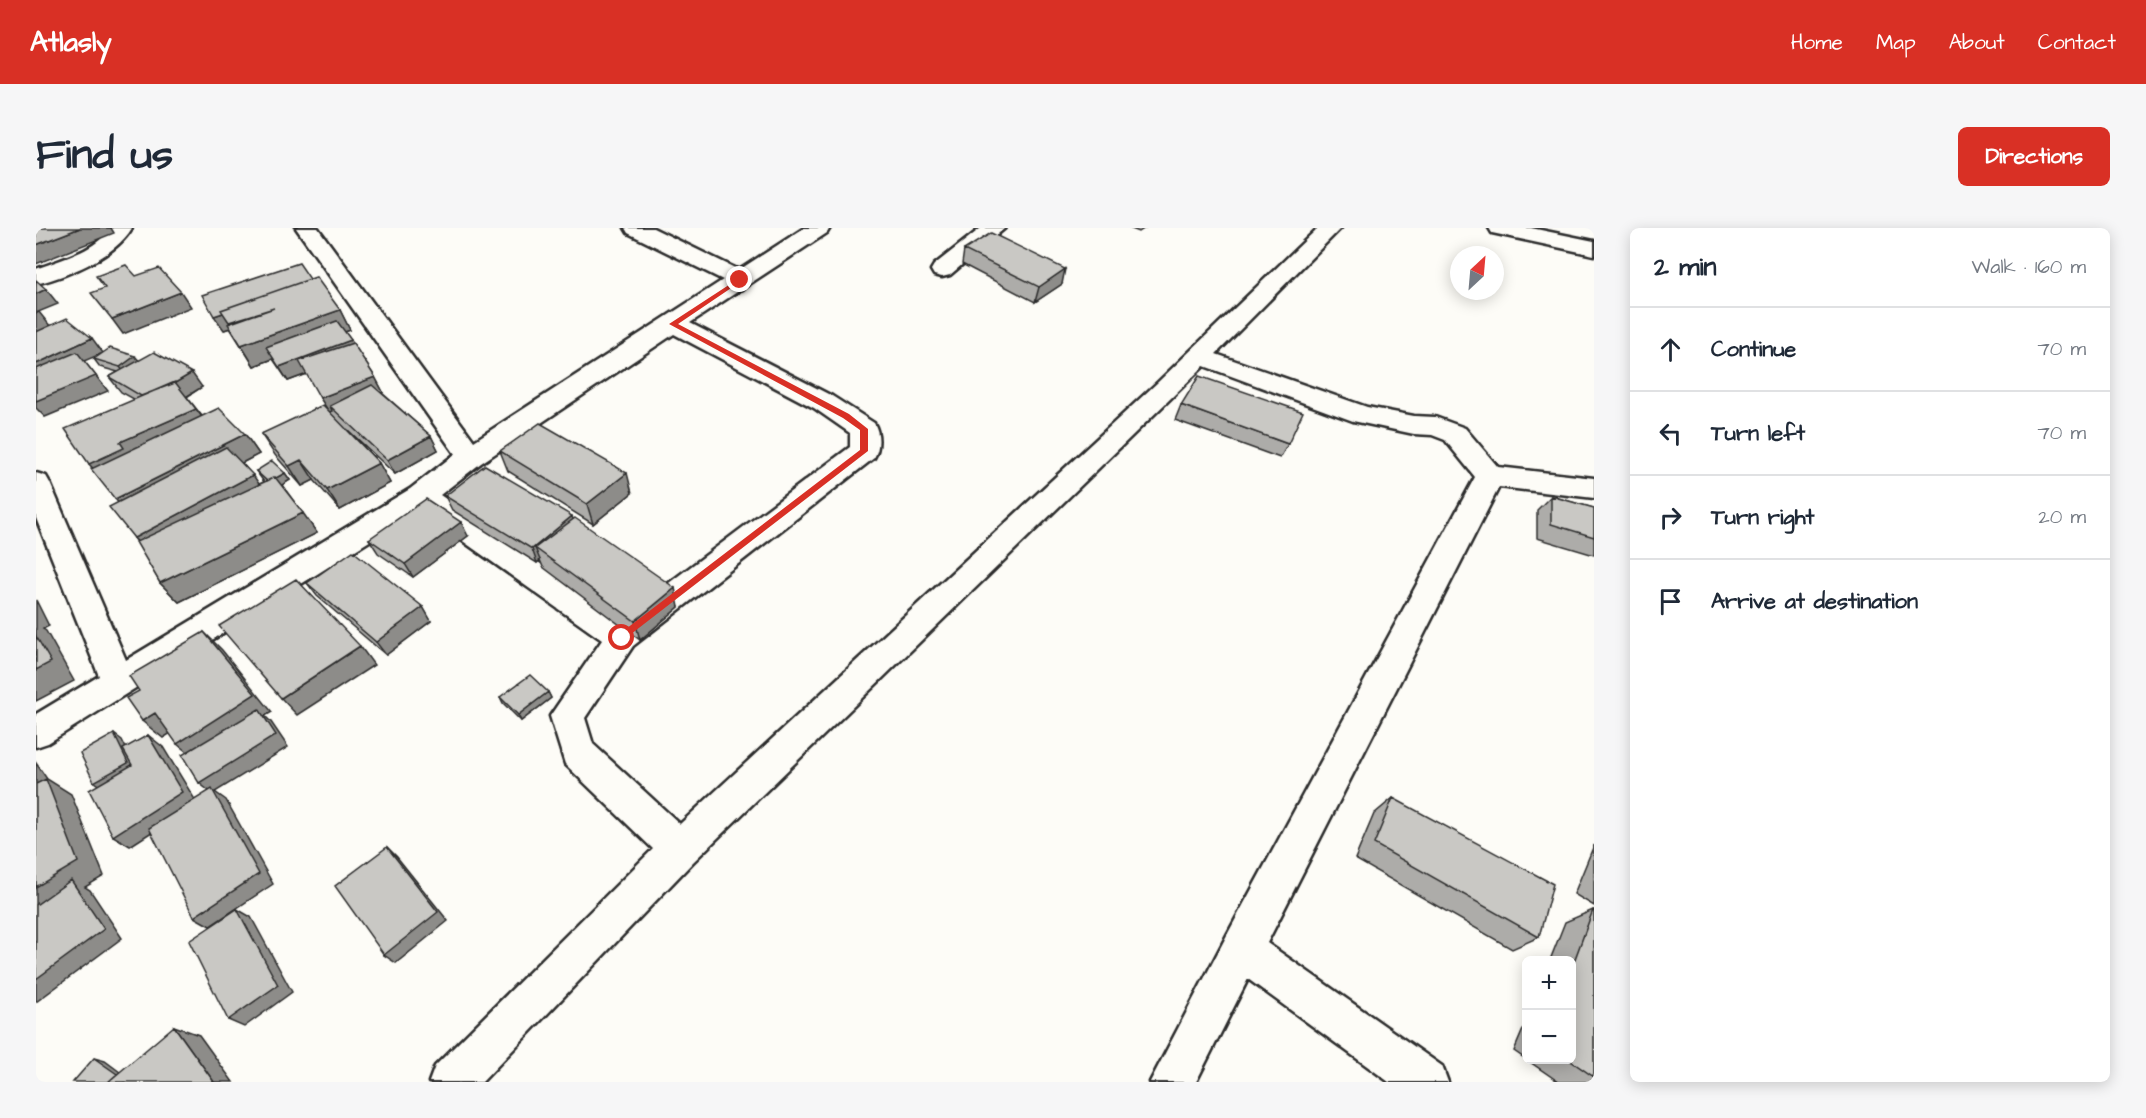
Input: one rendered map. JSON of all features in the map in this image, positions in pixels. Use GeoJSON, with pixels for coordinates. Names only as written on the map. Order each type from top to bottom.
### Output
{"type":"FeatureCollection","features":[{"type":"Feature","properties":{"kind":"street"},"geometry":{"type":"LineString","coordinates":[[36,277],[117,239],[121,228]]}},
{"type":"Feature","properties":{"kind":"street"},"geometry":{"type":"LineString","coordinates":[[307,228],[471,456]]}},
{"type":"Feature","properties":{"kind":"street"},"geometry":{"type":"LineString","coordinates":[[636,228],[740,280]]}},
{"type":"Feature","properties":{"kind":"street"},"geometry":{"type":"LineString","coordinates":[[36,732],[420,496],[471,456],[819,228]]}},
{"type":"Feature","properties":{"kind":"street"},"geometry":{"type":"LineString","coordinates":[[942,270],[994,228]]}},
{"type":"Feature","properties":{"kind":"street"},"geometry":{"type":"LineString","coordinates":[[450,1082],[680,849],[1199,356],[1330,228]]}},
{"type":"Feature","properties":{"kind":"street"},"geometry":{"type":"LineString","coordinates":[[1500,228],[1594,248]]}},
{"type":"Feature","properties":{"kind":"street"},"geometry":{"type":"LineString","coordinates":[[673,324],[846,416],[864,429],[864,451],[622,638],[567,716],[578,753],[680,849]]}},
{"type":"Feature","properties":{"kind":"street"},"geometry":{"type":"LineString","coordinates":[[1199,356],[1362,415],[1414,425],[1435,426],[1455,434],[1490,476],[1594,488]]}},
{"type":"Feature","properties":{"kind":"street"},"geometry":{"type":"LineString","coordinates":[[1172,1082],[1490,476]]}},
{"type":"Feature","properties":{"kind":"street"},"geometry":{"type":"LineString","coordinates":[[36,483],[118,681]]}},
{"type":"Feature","properties":{"kind":"street"},"geometry":{"type":"LineString","coordinates":[[420,496],[622,638]]}},
{"type":"Feature","properties":{"kind":"street"},"geometry":{"type":"LineString","coordinates":[[1241,949],[1426,1082]]}},
{"type":"Feature","properties":{"kind":"building"},"geometry":{"type":"Polygon","coordinates":[[[36,228],[80,228],[36,245],[36,228]]]}},
{"type":"Feature","properties":{"kind":"building"},"geometry":{"type":"Polygon","coordinates":[[[991,233],[1065,269],[1039,287],[964,250],[991,233]]]}},
{"type":"Feature","properties":{"kind":"building"},"geometry":{"type":"Polygon","coordinates":[[[299,263],[310,279],[221,310],[223,313],[214,316],[202,295],[299,263]]]}},
{"type":"Feature","properties":{"kind":"building"},"geometry":{"type":"Polygon","coordinates":[[[126,265],[136,276],[159,268],[181,292],[112,319],[91,293],[105,288],[96,276],[126,265]]]}},
{"type":"Feature","properties":{"kind":"building"},"geometry":{"type":"Polygon","coordinates":[[[316,277],[340,310],[241,345],[228,324],[274,308],[229,322],[221,310],[316,277]]]}},
{"type":"Feature","properties":{"kind":"building"},"geometry":{"type":"Polygon","coordinates":[[[36,280],[46,289],[36,294],[36,280]]]}},
{"type":"Feature","properties":{"kind":"building"},"geometry":{"type":"Polygon","coordinates":[[[67,318],[92,338],[36,364],[36,332],[67,318]]]}},
{"type":"Feature","properties":{"kind":"building"},"geometry":{"type":"Polygon","coordinates":[[[337,321],[351,340],[279,367],[266,347],[337,321]]]}},
{"type":"Feature","properties":{"kind":"building"},"geometry":{"type":"Polygon","coordinates":[[[353,343],[375,377],[320,398],[299,361],[353,343]]]}},
{"type":"Feature","properties":{"kind":"building"},"geometry":{"type":"Polygon","coordinates":[[[110,348],[135,356],[120,367],[94,359],[110,348]]]}},
{"type":"Feature","properties":{"kind":"building"},"geometry":{"type":"Polygon","coordinates":[[[77,352],[96,376],[36,401],[36,369],[77,352]]]}},
{"type":"Feature","properties":{"kind":"building"},"geometry":{"type":"Polygon","coordinates":[[[154,352],[192,373],[175,383],[141,396],[109,377],[154,352]]]}},
{"type":"Feature","properties":{"kind":"building"},"geometry":{"type":"Polygon","coordinates":[[[1199,376],[1303,412],[1288,444],[1181,405],[1199,376]]]}},
{"type":"Feature","properties":{"kind":"building"},"geometry":{"type":"Polygon","coordinates":[[[175,382],[196,409],[120,442],[124,448],[89,464],[65,429],[175,382]]]}},
{"type":"Feature","properties":{"kind":"building"},"geometry":{"type":"Polygon","coordinates":[[[372,385],[431,436],[387,460],[330,406],[372,385]]]}},
{"type":"Feature","properties":{"kind":"building"},"geometry":{"type":"Polygon","coordinates":[[[323,405],[379,463],[327,490],[301,460],[289,466],[261,434],[323,405]]]}},
{"type":"Feature","properties":{"kind":"building"},"geometry":{"type":"Polygon","coordinates":[[[219,408],[245,434],[115,499],[91,469],[219,408]]]}},
{"type":"Feature","properties":{"kind":"building"},"geometry":{"type":"Polygon","coordinates":[[[540,423],[627,473],[587,504],[500,451],[540,423]]]}},
{"type":"Feature","properties":{"kind":"building"},"geometry":{"type":"Polygon","coordinates":[[[226,447],[253,475],[134,538],[109,507],[226,447]]]}},
{"type":"Feature","properties":{"kind":"building"},"geometry":{"type":"Polygon","coordinates":[[[272,461],[285,473],[267,481],[256,471],[272,461]]]}},
{"type":"Feature","properties":{"kind":"building"},"geometry":{"type":"Polygon","coordinates":[[[485,465],[572,516],[532,549],[445,496],[485,465]]]}},
{"type":"Feature","properties":{"kind":"building"},"geometry":{"type":"Polygon","coordinates":[[[275,477],[303,513],[160,583],[136,542],[275,477]]]}},
{"type":"Feature","properties":{"kind":"building"},"geometry":{"type":"Polygon","coordinates":[[[1551,496],[1594,508],[1594,537],[1551,524],[1551,496]]]}},
{"type":"Feature","properties":{"kind":"building"},"geometry":{"type":"Polygon","coordinates":[[[426,499],[461,522],[405,564],[369,539],[426,499]]]}},
{"type":"Feature","properties":{"kind":"building"},"geometry":{"type":"Polygon","coordinates":[[[575,518],[675,588],[635,621],[535,548],[575,518]]]}},
{"type":"Feature","properties":{"kind":"building"},"geometry":{"type":"Polygon","coordinates":[[[353,551],[423,607],[376,642],[307,583],[353,551]]]}},
{"type":"Feature","properties":{"kind":"building"},"geometry":{"type":"Polygon","coordinates":[[[296,579],[360,646],[281,698],[219,626],[296,579]]]}},
{"type":"Feature","properties":{"kind":"building"},"geometry":{"type":"Polygon","coordinates":[[[204,632],[255,694],[177,744],[155,713],[142,721],[126,698],[139,691],[129,676],[204,632]]]}},
{"type":"Feature","properties":{"kind":"building"},"geometry":{"type":"Polygon","coordinates":[[[36,636],[51,662],[36,670],[36,636]]]}},
{"type":"Feature","properties":{"kind":"building"},"geometry":{"type":"Polygon","coordinates":[[[530,675],[548,692],[518,715],[500,697],[530,675]]]}},
{"type":"Feature","properties":{"kind":"building"},"geometry":{"type":"Polygon","coordinates":[[[259,709],[276,735],[199,783],[182,755],[259,709]]]}},
{"type":"Feature","properties":{"kind":"building"},"geometry":{"type":"Polygon","coordinates":[[[114,734],[128,763],[94,782],[80,753],[114,734]]]}},
{"type":"Feature","properties":{"kind":"building"},"geometry":{"type":"Polygon","coordinates":[[[148,735],[182,792],[113,836],[89,790],[132,765],[123,749],[148,735]]]}},
{"type":"Feature","properties":{"kind":"building"},"geometry":{"type":"Polygon","coordinates":[[[46,779],[78,862],[36,887],[36,784],[46,779]]]}},
{"type":"Feature","properties":{"kind":"building"},"geometry":{"type":"Polygon","coordinates":[[[212,789],[259,874],[194,917],[149,828],[212,789]]]}},
{"type":"Feature","properties":{"kind":"building"},"geometry":{"type":"Polygon","coordinates":[[[1393,798],[1553,884],[1539,937],[1374,844],[1393,798]]]}},
{"type":"Feature","properties":{"kind":"building"},"geometry":{"type":"Polygon","coordinates":[[[387,847],[438,912],[384,955],[335,886],[387,847]]]}},
{"type":"Feature","properties":{"kind":"building"},"geometry":{"type":"Polygon","coordinates":[[[71,880],[104,929],[36,979],[36,905],[71,880]]]}},
{"type":"Feature","properties":{"kind":"building"},"geometry":{"type":"Polygon","coordinates":[[[237,909],[278,985],[228,1020],[189,941],[237,909]]]}},
{"type":"Feature","properties":{"kind":"building"},"geometry":{"type":"Polygon","coordinates":[[[1594,910],[1594,1077],[1575,1064],[1576,956],[1594,910]]]}},
{"type":"Feature","properties":{"kind":"building"},"geometry":{"type":"Polygon","coordinates":[[[174,1026],[214,1082],[108,1082],[174,1026]]]}},
{"type":"Feature","properties":{"kind":"building"},"geometry":{"type":"Polygon","coordinates":[[[94,1058],[117,1074],[108,1082],[73,1082],[94,1058]]]}},
{"type":"Feature","properties":{"kind":"route"},"geometry":{"type":"LineString","coordinates":[[622,638],[864,451],[864,429],[846,416],[673,324],[740,280]]}}]}
